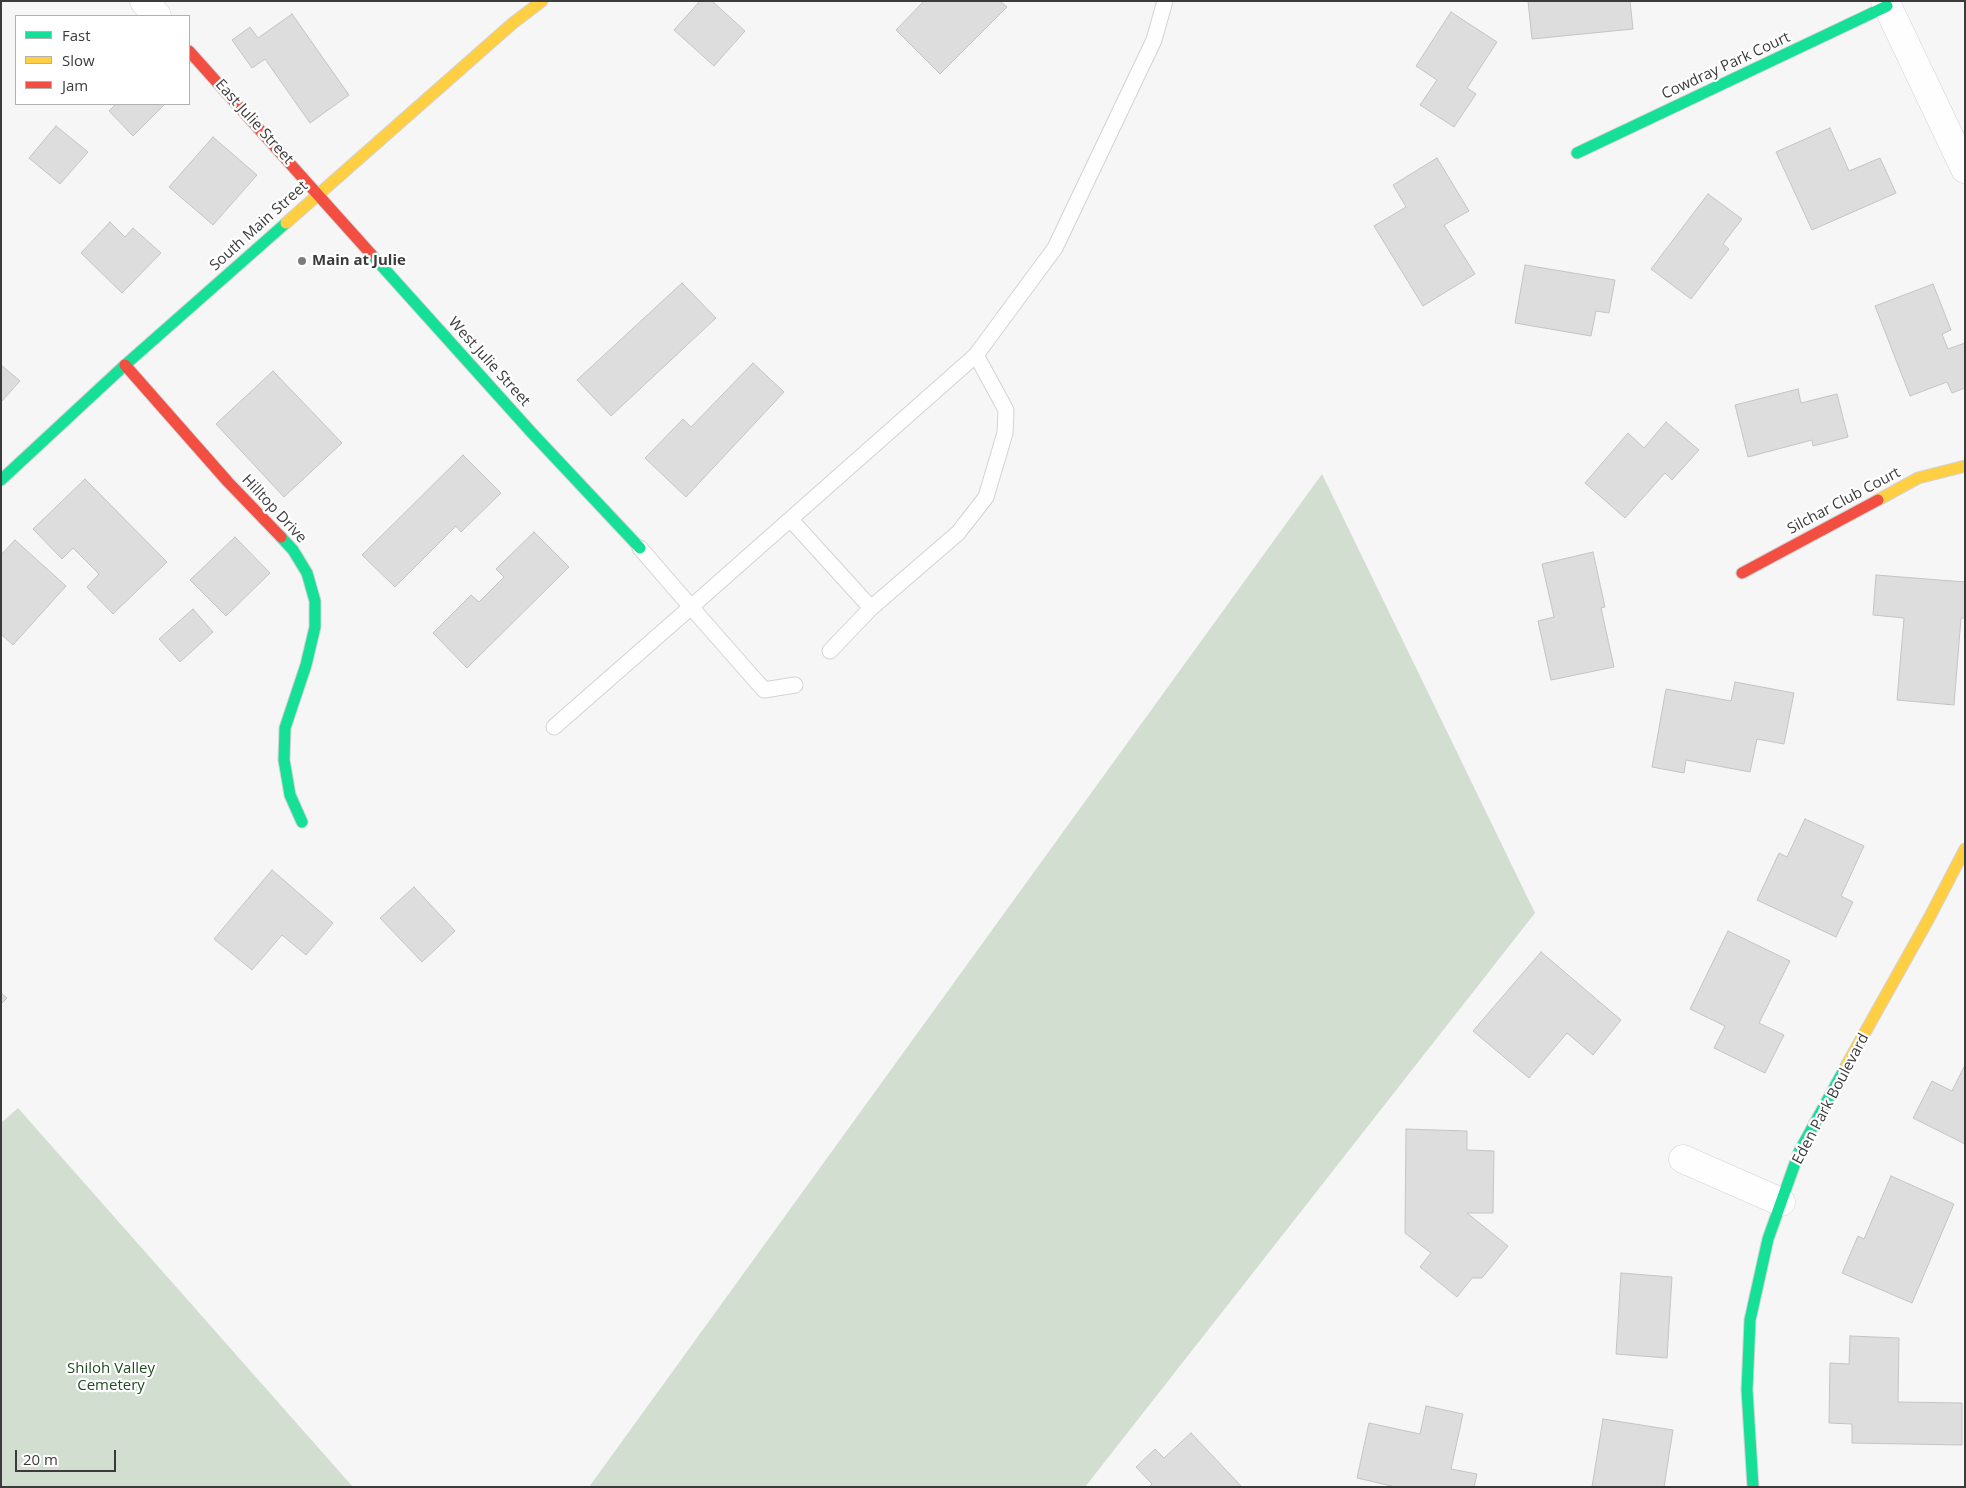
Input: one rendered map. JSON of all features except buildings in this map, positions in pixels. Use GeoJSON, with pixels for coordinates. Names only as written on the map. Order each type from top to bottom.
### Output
{"type":"FeatureCollection","features":[{"type":"Feature","properties":{"kind":"street"},"geometry":{"type":"LineString","coordinates":[[144,1],[157,15]]}},
{"type":"Feature","properties":{"kind":"street","name":"South Main Street"},"geometry":{"type":"LineString","coordinates":[[1,480],[125,365],[318,194],[513,23],[542,1]]}},
{"type":"Feature","properties":{"kind":"street"},"geometry":{"type":"LineString","coordinates":[[1886,4],[1965,169]]}},
{"type":"Feature","properties":{"kind":"street","name":"Cowdray Park Court"},"geometry":{"type":"LineString","coordinates":[[1577,153],[1886,4]]}},
{"type":"Feature","properties":{"kind":"street","name":"East Julie Street"},"geometry":{"type":"LineString","coordinates":[[190,52],[318,194]]}},
{"type":"Feature","properties":{"kind":"street","name":"West Julie Street"},"geometry":{"type":"LineString","coordinates":[[318,194],[532,433],[640,548]]}},
{"type":"Feature","properties":{"kind":"street","name":"Hilltop Drive"},"geometry":{"type":"LineString","coordinates":[[125,365],[228,482],[293,550],[307,573],[315,601],[315,627],[306,665],[285,728],[284,760],[290,795],[302,822]]}},
{"type":"Feature","properties":{"kind":"street","name":"Silchar Club Court"},"geometry":{"type":"LineString","coordinates":[[1742,573],[1918,478],[1965,466]]}},
{"type":"Feature","properties":{"kind":"street","name":"Eden Park Boulevard"},"geometry":{"type":"LineString","coordinates":[[1753,1487],[1747,1390],[1750,1320],[1768,1240],[1799,1152],[1928,920],[1965,849]]}},
{"type":"Feature","properties":{"kind":"street"},"geometry":{"type":"LineString","coordinates":[[1683,1159],[1781,1202]]}},
{"type":"Feature","properties":{"kind":"lane"},"geometry":{"type":"LineString","coordinates":[[554,727],[976,356],[1055,248],[1154,40],[1165,1]]}},
{"type":"Feature","properties":{"kind":"lane"},"geometry":{"type":"LineString","coordinates":[[830,651],[871,608],[958,533],[986,498],[1005,433],[1006,410],[976,356]]}},
{"type":"Feature","properties":{"kind":"lane"},"geometry":{"type":"LineString","coordinates":[[791,520],[871,608]]}},
{"type":"Feature","properties":{"kind":"lane"},"geometry":{"type":"LineString","coordinates":[[640,548],[764,690],[795,684]]}},
{"type":"Feature","properties":{"kind":"green space"},"geometry":{"type":"Polygon","coordinates":[[[1322,474],[1535,913],[1085,1487],[589,1487],[1322,474]]]}},
{"type":"Feature","properties":{"kind":"green space","name":"Shiloh Valley Cemetery"},"geometry":{"type":"Polygon","coordinates":[[[18,1108],[353,1487],[1,1487],[1,1123],[18,1108]]]}},
{"type":"Feature","properties":{"kind":"traffic: fast"},"geometry":{"type":"LineString","coordinates":[[1577,153],[1887,6]]}},
{"type":"Feature","properties":{"kind":"traffic: fast"},"geometry":{"type":"LineString","coordinates":[[1,480],[125,365],[286,223]]}},
{"type":"Feature","properties":{"kind":"traffic: fast"},"geometry":{"type":"LineString","coordinates":[[371,254],[532,433],[640,548]]}},
{"type":"Feature","properties":{"kind":"traffic: fast"},"geometry":{"type":"LineString","coordinates":[[281,537],[293,550],[307,573],[315,601],[315,627],[306,665],[285,728],[284,760],[290,795],[302,822]]}},
{"type":"Feature","properties":{"kind":"traffic: fast"},"geometry":{"type":"LineString","coordinates":[[1753,1487],[1747,1390],[1750,1320],[1768,1239],[1799,1152],[1845,1068]]}},
{"type":"Feature","properties":{"kind":"traffic: slow"},"geometry":{"type":"LineString","coordinates":[[286,223],[513,23],[542,1]]}},
{"type":"Feature","properties":{"kind":"traffic: slow"},"geometry":{"type":"LineString","coordinates":[[1878,500],[1918,478],[1965,466]]}},
{"type":"Feature","properties":{"kind":"traffic: slow"},"geometry":{"type":"LineString","coordinates":[[1845,1068],[1928,920],[1965,849]]}},
{"type":"Feature","properties":{"kind":"traffic: jam"},"geometry":{"type":"LineString","coordinates":[[190,52],[371,254]]}},
{"type":"Feature","properties":{"kind":"traffic: jam"},"geometry":{"type":"LineString","coordinates":[[125,365],[228,482],[281,537]]}},
{"type":"Feature","properties":{"kind":"traffic: jam"},"geometry":{"type":"LineString","coordinates":[[1742,573],[1878,500]]}},
{"type":"Feature","properties":{"kind":"place","name":"Main at Julie"},"geometry":{"type":"Point","coordinates":[302,261]}}]}
